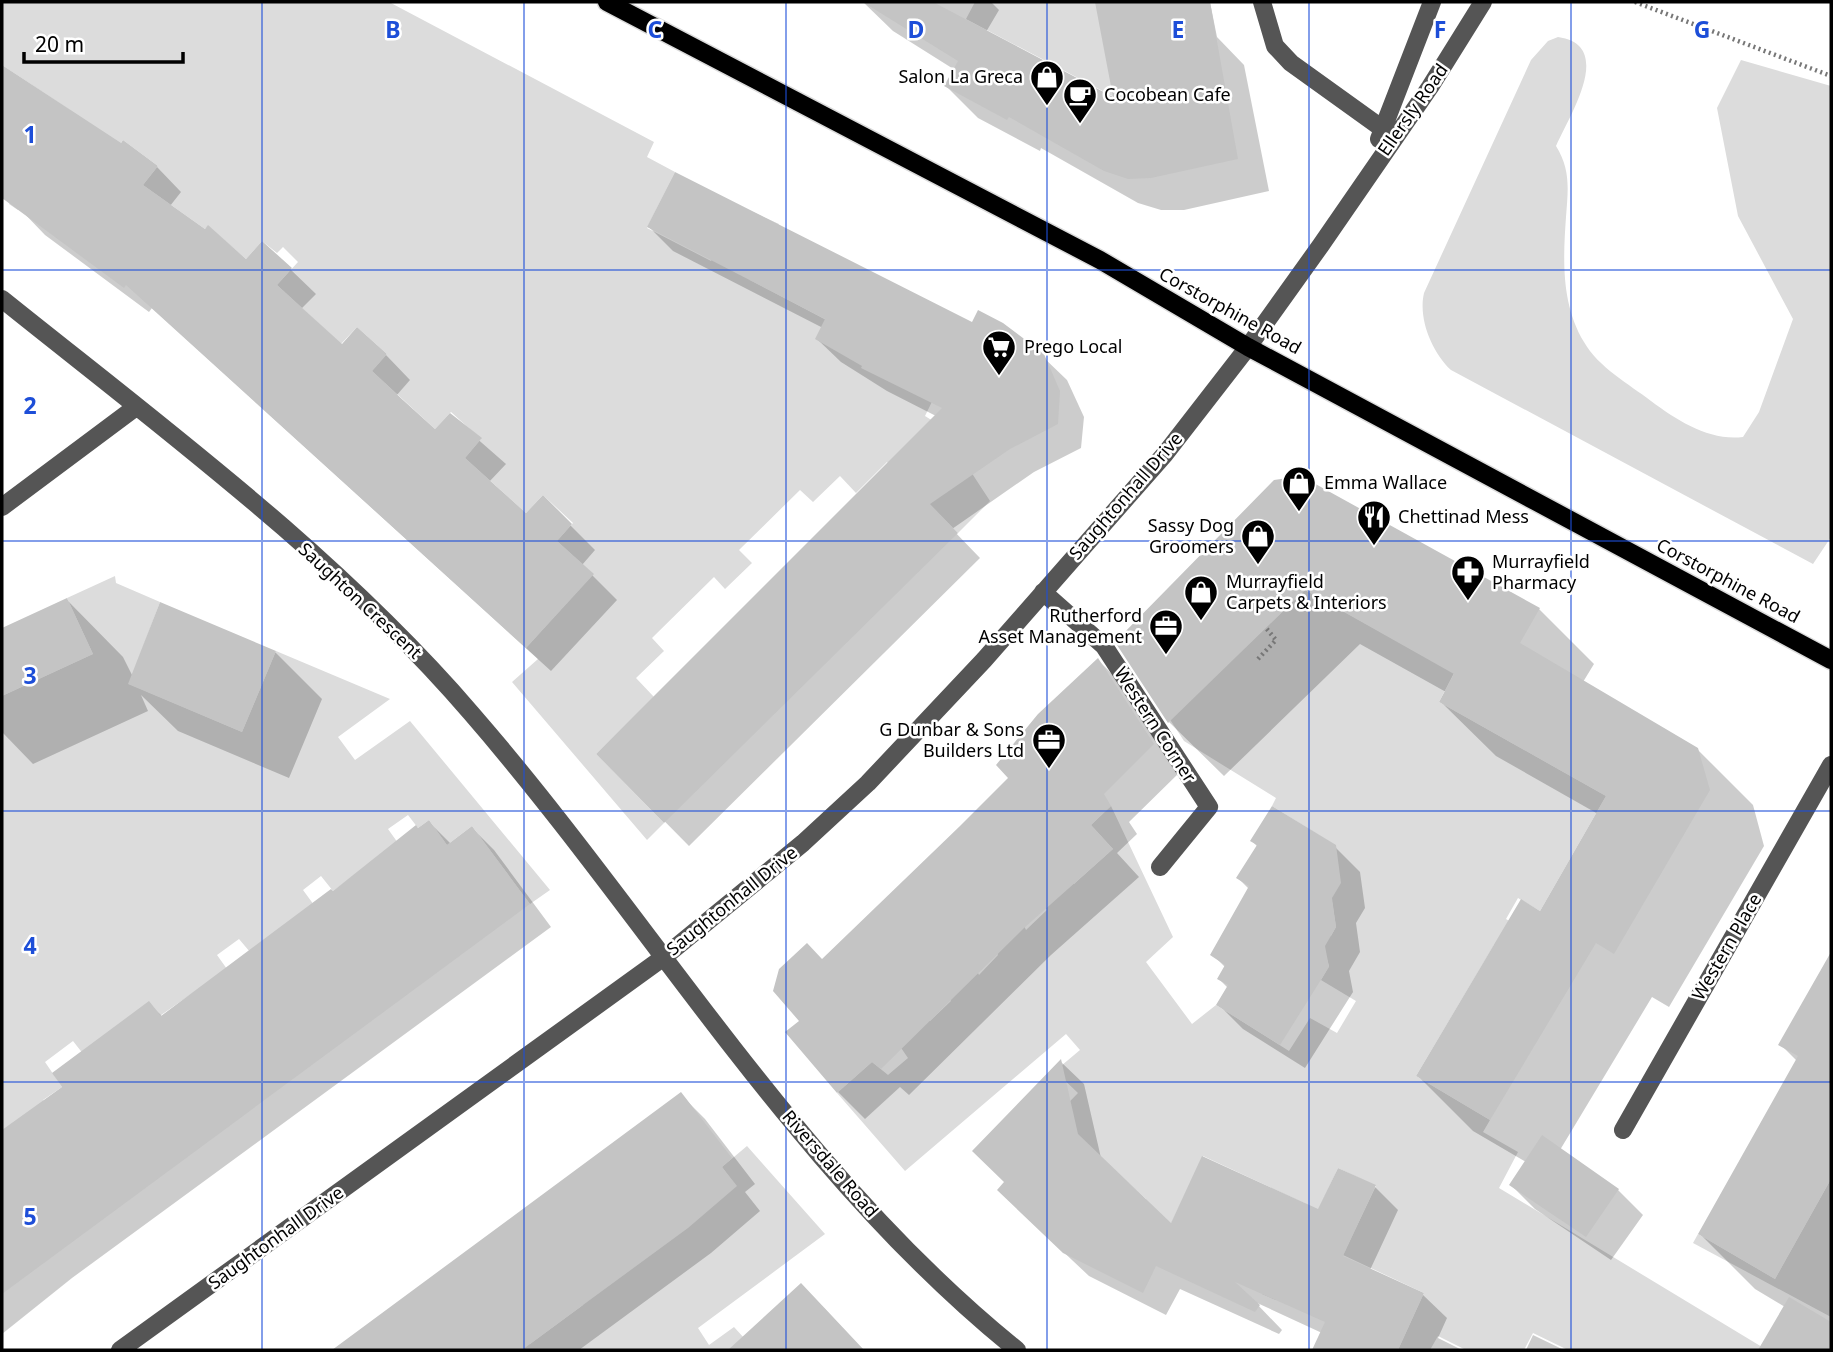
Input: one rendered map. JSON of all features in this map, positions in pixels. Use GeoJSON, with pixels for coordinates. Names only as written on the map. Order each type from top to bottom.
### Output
{"type":"FeatureCollection","features":[{"type":"Feature","properties":{"kind":"main road","name":"Corstorphine Road"},"geometry":{"type":"LineString","coordinates":[[607,2],[1100,260],[1248,347],[1831,660]]}},
{"type":"Feature","properties":{"kind":"street"},"geometry":{"type":"LineString","coordinates":[[1262,2],[1275,46],[1291,63],[1388,133]]}},
{"type":"Feature","properties":{"kind":"street","name":"Ellersly Road"},"geometry":{"type":"LineString","coordinates":[[1248,347],[1363,182],[1388,133],[1432,2]]}},
{"type":"Feature","properties":{"kind":"street","name":"Ellersly Road"},"geometry":{"type":"LineString","coordinates":[[1388,133],[1430,87],[1483,2]]}},
{"type":"Feature","properties":{"kind":"street","name":"Saughton Crescent"},"geometry":{"type":"LineString","coordinates":[[2,299],[263,511],[382,618],[426,663],[538,792],[664,957]]}},
{"type":"Feature","properties":{"kind":"street","name":"Saughtonhall Drive"},"geometry":{"type":"LineString","coordinates":[[120,1350],[664,957],[803,843],[868,783],[985,660],[1165,454],[1248,347]]}},
{"type":"Feature","properties":{"kind":"street"},"geometry":{"type":"LineString","coordinates":[[2,507],[136,407]]}},
{"type":"Feature","properties":{"kind":"street","name":"Western Corner"},"geometry":{"type":"LineString","coordinates":[[1043,593],[1104,646],[1209,807],[1160,867]]}},
{"type":"Feature","properties":{"kind":"street","name":"Western Place"},"geometry":{"type":"LineString","coordinates":[[1623,1130],[1831,765]]}},
{"type":"Feature","properties":{"kind":"street","name":"Riversdale Road"},"geometry":{"type":"LineString","coordinates":[[664,957],[772,1098],[862,1203],[980,1320],[1017,1350]]}},
{"type":"Feature","properties":{"kind":"path"},"geometry":{"type":"LineString","coordinates":[[1634,2],[1831,76]]}},
{"type":"Feature","properties":{"kind":"path"},"geometry":{"type":"LineString","coordinates":[[1258,659],[1276,640],[1266,628]]}},
{"type":"Feature","properties":{"kind":"shaded area"},"geometry":{"type":"Polygon","coordinates":[[[2,2],[389,2],[654,142],[647,157],[675,172],[647,228],[711,261],[740,206],[779,224],[750,280],[942,381],[925,416],[941,426],[990,501],[958,533],[887,462],[856,493],[840,476],[813,502],[800,490],[739,550],[752,563],[725,589],[714,577],[652,638],[664,651],[636,678],[654,697],[596,754],[664,823],[647,840],[512,682],[538,659],[526,648],[593,574],[557,541],[573,523],[543,495],[526,513],[465,458],[481,439],[451,412],[435,429],[372,371],[387,354],[357,327],[341,344],[277,285],[298,262],[283,247],[277,253],[262,241],[246,259],[208,226],[205,229],[143,185],[158,166],[123,140],[109,159],[75,134],[18,210],[9,204],[70,110],[2,65],[2,2]]]}},
{"type":"Feature","properties":{"kind":"shaded area"},"geometry":{"type":"Polygon","coordinates":[[[975,2],[1095,2],[1097,5],[1116,2],[1170,2],[1122,11],[1114,97],[966,19],[975,2]]]}},
{"type":"Feature","properties":{"kind":"shaded area"},"geometry":{"type":"Polygon","coordinates":[[[1558,37],[1575,43],[1584,53],[1586,67],[1578,100],[1556,146],[1564,163],[1567,180],[1565,281],[1576,327],[1590,351],[1614,374],[1683,422],[1718,436],[1743,437],[1759,412],[1793,319],[1738,216],[1717,108],[1741,60],[1831,86],[1831,537],[1813,564],[1451,370],[1433,345],[1423,313],[1424,293],[1531,60],[1548,41],[1558,37]]]}},
{"type":"Feature","properties":{"kind":"shaded area"},"geometry":{"type":"Polygon","coordinates":[[[115,576],[116,583],[160,602],[129,684],[242,732],[276,651],[390,699],[338,737],[355,760],[410,721],[550,890],[530,904],[472,826],[447,845],[429,820],[418,828],[408,815],[388,829],[398,843],[333,891],[321,876],[303,890],[314,905],[250,952],[239,939],[217,955],[227,969],[91,1064],[73,1041],[45,1062],[62,1087],[43,1100],[62,1127],[15,1161],[2,1142],[2,696],[93,654],[67,598],[115,576]]]}},
{"type":"Feature","properties":{"kind":"shaded area"},"geometry":{"type":"Polygon","coordinates":[[[1305,590],[1454,673],[1439,702],[1606,796],[1540,911],[1518,898],[1506,919],[1530,933],[1494,945],[1416,1076],[1490,1120],[1483,1132],[1518,1152],[1499,1188],[1767,1350],[1568,1350],[1533,1333],[1524,1350],[1466,1350],[1438,1336],[1430,1350],[1398,1350],[1424,1293],[1343,1255],[1376,1186],[1338,1168],[1276,1300],[1262,1294],[1304,1203],[1203,1156],[1160,1247],[1085,1262],[1146,1199],[1117,1172],[1043,1129],[1078,1093],[1055,1071],[1080,1050],[1066,1034],[905,1171],[837,1093],[872,1062],[888,1075],[908,1058],[882,1020],[930,1021],[951,1001],[936,969],[963,944],[979,975],[998,955],[983,925],[1011,899],[1026,930],[1047,910],[1032,879],[1059,853],[1074,884],[1113,849],[1091,825],[1111,806],[1173,937],[1146,962],[1192,1024],[1216,1005],[1289,1051],[1310,1018],[1337,1033],[1356,1001],[1321,980],[1329,966],[1318,928],[1331,936],[1336,927],[1332,901],[1319,893],[1330,842],[1272,806],[1276,798],[1184,741],[1117,638],[1186,704],[1305,590]]]}},
{"type":"Feature","properties":{"kind":"shaded area"},"geometry":{"type":"Polygon","coordinates":[[[747,1146],[825,1234],[698,1328],[709,1345],[734,1327],[755,1350],[493,1350],[485,1342],[530,1344],[583,1305],[564,1282],[736,1186],[722,1167],[747,1146]]]}},
{"type":"Feature","properties":{"kind":"shaded area"},"geometry":{"type":"Polygon","coordinates":[[[1831,1179],[1831,1317],[1693,1243],[1698,1234],[1775,1279],[1831,1179]]]}},
{"type":"Feature","properties":{"kind":"building"},"geometry":{"type":"Polygon","coordinates":[[[933,2],[1113,97],[1095,2],[1210,2],[1238,159],[1151,178],[1128,179],[1104,171],[1009,117],[1007,120],[944,86],[958,61],[866,4],[933,2]]]}},
{"type":"Feature","properties":{"kind":"building"},"geometry":{"type":"Polygon","coordinates":[[[2,65],[121,143],[123,140],[158,166],[143,185],[205,229],[208,225],[246,259],[262,241],[292,268],[277,285],[342,344],[357,327],[387,354],[372,371],[435,429],[450,413],[482,438],[465,458],[526,513],[543,495],[572,524],[557,541],[594,574],[526,648],[126,285],[124,288],[2,198],[2,65]]]}},
{"type":"Feature","properties":{"kind":"building"},"geometry":{"type":"Polygon","coordinates":[[[675,172],[972,322],[978,310],[1003,323],[1044,354],[1060,391],[1058,424],[1010,449],[930,504],[958,533],[664,823],[596,754],[942,408],[861,368],[862,366],[815,339],[825,319],[647,227],[675,172]]]}},
{"type":"Feature","properties":{"kind":"building"},"geometry":{"type":"Polygon","coordinates":[[[1301,476],[1540,608],[1520,643],[1698,748],[1710,790],[1614,954],[1596,943],[1490,1120],[1416,1076],[1521,899],[1540,911],[1606,796],[1439,702],[1454,674],[1305,590],[1168,723],[1115,642],[1274,480],[1301,476]]]}},
{"type":"Feature","properties":{"kind":"building"},"geometry":{"type":"Polygon","coordinates":[[[67,598],[93,654],[2,696],[2,628],[67,598]]]}},
{"type":"Feature","properties":{"kind":"building"},"geometry":{"type":"Polygon","coordinates":[[[160,602],[276,651],[242,732],[128,684],[160,602]]]}},
{"type":"Feature","properties":{"kind":"building"},"geometry":{"type":"Polygon","coordinates":[[[1098,658],[1154,744],[1104,794],[1111,806],[1091,825],[1113,849],[1024,928],[881,1069],[872,1062],[837,1093],[785,1032],[799,1021],[773,991],[779,969],[807,943],[822,959],[960,826],[1008,778],[996,765],[1038,714],[1098,658]]]}},
{"type":"Feature","properties":{"kind":"building"},"geometry":{"type":"Polygon","coordinates":[[[1272,806],[1336,845],[1341,883],[1332,898],[1336,927],[1325,946],[1329,967],[1280,1045],[1216,1005],[1228,985],[1217,979],[1225,965],[1210,955],[1249,886],[1236,878],[1257,845],[1250,841],[1272,806]]]}},
{"type":"Feature","properties":{"kind":"building"},"geometry":{"type":"Polygon","coordinates":[[[429,820],[447,845],[472,826],[530,904],[2,1294],[2,1130],[62,1087],[52,1073],[149,1001],[161,1016],[331,889],[333,891],[416,825],[418,828],[429,820]]]}},
{"type":"Feature","properties":{"kind":"building"},"geometry":{"type":"Polygon","coordinates":[[[1831,952],[1831,1179],[1775,1279],[1698,1234],[1798,1056],[1778,1045],[1831,952]]]}},
{"type":"Feature","properties":{"kind":"building"},"geometry":{"type":"Polygon","coordinates":[[[1061,1059],[1078,1134],[1171,1223],[1202,1156],[1318,1209],[1338,1168],[1376,1185],[1343,1256],[1424,1293],[1398,1350],[1312,1350],[1325,1322],[1235,1282],[1260,1305],[1255,1312],[1156,1266],[1143,1293],[1063,1253],[997,1190],[1004,1182],[972,1151],[1061,1059]]]}},
{"type":"Feature","properties":{"kind":"building"},"geometry":{"type":"Polygon","coordinates":[[[681,1092],[732,1158],[722,1167],[737,1186],[688,1228],[522,1350],[332,1350],[681,1092]]]}},
{"type":"Feature","properties":{"kind":"building"},"geometry":{"type":"Polygon","coordinates":[[[1542,1135],[1619,1189],[1586,1237],[1509,1185],[1542,1135]]]}},
{"type":"Feature","properties":{"kind":"building"},"geometry":{"type":"Polygon","coordinates":[[[801,1283],[864,1350],[728,1350],[801,1283]]]}},
{"type":"Feature","properties":{"kind":"building"},"geometry":{"type":"Polygon","coordinates":[[[1789,1297],[1831,1322],[1831,1350],[1758,1350],[1789,1297]]]}},
{"type":"Feature","properties":{"kind":"place","name":"Salon La Greca"},"geometry":{"type":"Point","coordinates":[1047,107]}},
{"type":"Feature","properties":{"kind":"place","name":"Cocobean Cafe"},"geometry":{"type":"Point","coordinates":[1080,125]}},
{"type":"Feature","properties":{"kind":"place","name":"Prego Local"},"geometry":{"type":"Point","coordinates":[999,377]}},
{"type":"Feature","properties":{"kind":"place","name":"Emma Wallace"},"geometry":{"type":"Point","coordinates":[1299,513]}},
{"type":"Feature","properties":{"kind":"place","name":"Chettinad Mess"},"geometry":{"type":"Point","coordinates":[1374,547]}},
{"type":"Feature","properties":{"kind":"place","name":"Sassy Dog Groomers"},"geometry":{"type":"Point","coordinates":[1258,566]}},
{"type":"Feature","properties":{"kind":"place","name":"Murrayfield Pharmacy"},"geometry":{"type":"Point","coordinates":[1468,602]}},
{"type":"Feature","properties":{"kind":"place","name":"Murrayfield Carpets & Interiors"},"geometry":{"type":"Point","coordinates":[1201,622]}},
{"type":"Feature","properties":{"kind":"place","name":"Rutherford Asset Management"},"geometry":{"type":"Point","coordinates":[1166,656]}},
{"type":"Feature","properties":{"kind":"place","name":"G Dunbar & Sons Builders Ltd"},"geometry":{"type":"Point","coordinates":[1049,770]}}]}
